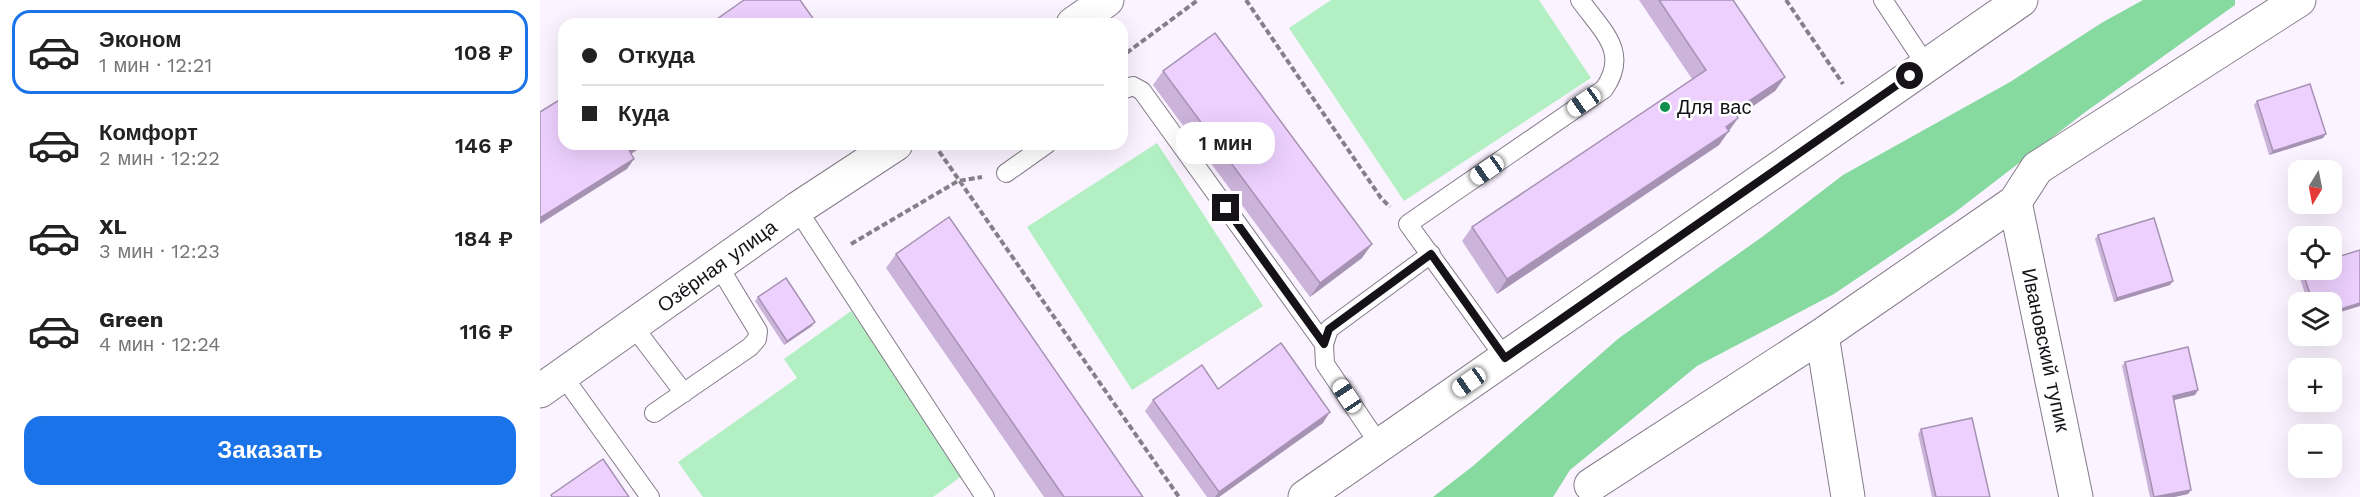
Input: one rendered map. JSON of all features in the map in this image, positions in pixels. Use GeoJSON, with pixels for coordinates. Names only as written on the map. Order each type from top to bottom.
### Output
{"type":"FeatureCollection","features":[{"type":"Feature","properties":{"kind":"street"},"geometry":{"type":"LineString","coordinates":[[1082,18],[1107,0]]}},
{"type":"Feature","properties":{"kind":"street"},"geometry":{"type":"LineString","coordinates":[[1305,497],[2021,0]]}},
{"type":"Feature","properties":{"kind":"street"},"geometry":{"type":"LineString","coordinates":[[1592,485],[1822,335],[2015,202],[2037,168],[2299,0]]}},
{"type":"Feature","properties":{"kind":"street","name":"Озёрная улица"},"geometry":{"type":"LineString","coordinates":[[552,384],[796,209],[887,150]]}},
{"type":"Feature","properties":{"kind":"street","name":"Ивановский тупик"},"geometry":{"type":"LineString","coordinates":[[2015,202],[2076,497]]}},
{"type":"Feature","properties":{"kind":"street"},"geometry":{"type":"LineString","coordinates":[[1822,335],[1848,497]]}},
{"type":"Feature","properties":{"kind":"lane"},"geometry":{"type":"LineString","coordinates":[[1505,358],[1408,224],[1604,89],[1614,75],[1616,60],[1613,46],[1580,0]]}},
{"type":"Feature","properties":{"kind":"lane"},"geometry":{"type":"LineString","coordinates":[[1883,0],[1926,65]]}},
{"type":"Feature","properties":{"kind":"lane"},"geometry":{"type":"LineString","coordinates":[[1128,88],[1133,86],[1142,92],[1324,344]]}},
{"type":"Feature","properties":{"kind":"lane"},"geometry":{"type":"LineString","coordinates":[[1006,173],[1027,150]]}},
{"type":"Feature","properties":{"kind":"lane"},"geometry":{"type":"LineString","coordinates":[[796,209],[986,497]]}},
{"type":"Feature","properties":{"kind":"lane"},"geometry":{"type":"LineString","coordinates":[[1379,444],[1325,363],[1324,344],[1329,329],[1431,254]]}},
{"type":"Feature","properties":{"kind":"lane"},"geometry":{"type":"LineString","coordinates":[[654,413],[750,347],[757,339],[758,331],[718,265]]}},
{"type":"Feature","properties":{"kind":"lane"},"geometry":{"type":"LineString","coordinates":[[633,326],[684,393]]}},
{"type":"Feature","properties":{"kind":"lane"},"geometry":{"type":"LineString","coordinates":[[552,384],[650,497]]}},
{"type":"Feature","properties":{"kind":"path"},"geometry":{"type":"LineString","coordinates":[[1128,52],[1198,0]]}},
{"type":"Feature","properties":{"kind":"path"},"geometry":{"type":"LineString","coordinates":[[1246,0],[1381,198],[1408,224]]}},
{"type":"Feature","properties":{"kind":"path"},"geometry":{"type":"LineString","coordinates":[[1786,0],[1862,111]]}},
{"type":"Feature","properties":{"kind":"path"},"geometry":{"type":"LineString","coordinates":[[938,150],[1179,497]]}},
{"type":"Feature","properties":{"kind":"path"},"geometry":{"type":"LineString","coordinates":[[828,257],[958,181],[1006,173]]}},
{"type":"Feature","properties":{"kind":"green space"},"geometry":{"type":"Polygon","coordinates":[[[1331,0],[1539,0],[1591,78],[1404,201],[1289,28],[1331,0]]]}},
{"type":"Feature","properties":{"kind":"green space"},"geometry":{"type":"Polygon","coordinates":[[[2143,0],[2235,0],[2235,5],[2084,113],[1954,213],[1834,294],[1697,366],[1570,470],[1553,497],[1433,497],[1473,466],[1619,338],[1762,237],[1843,175],[2010,82],[2103,22],[2143,0]]]}},
{"type":"Feature","properties":{"kind":"green space"},"geometry":{"type":"Polygon","coordinates":[[[1157,143],[1263,306],[1132,390],[1027,227],[1157,143]]]}},
{"type":"Feature","properties":{"kind":"green space"},"geometry":{"type":"Polygon","coordinates":[[[851,311],[966,473],[933,497],[703,497],[678,462],[797,378],[784,359],[851,311]]]}},
{"type":"Feature","properties":{"kind":"building"},"geometry":{"type":"Polygon","coordinates":[[[744,0],[800,0],[813,18],[718,18],[744,0]]]}},
{"type":"Feature","properties":{"kind":"building"},"geometry":{"type":"Polygon","coordinates":[[[1659,0],[1733,0],[1785,77],[1734,111],[1738,118],[1726,127],[1729,131],[1507,279],[1472,227],[1706,70],[1659,0]]]}},
{"type":"Feature","properties":{"kind":"building"},"geometry":{"type":"Polygon","coordinates":[[[1215,33],[1372,244],[1320,283],[1163,71],[1215,33]]]}},
{"type":"Feature","properties":{"kind":"building"},"geometry":{"type":"Polygon","coordinates":[[[2310,84],[2326,134],[2273,151],[2257,101],[2310,84]]]}},
{"type":"Feature","properties":{"kind":"building"},"geometry":{"type":"Polygon","coordinates":[[[558,101],[558,150],[629,150],[634,159],[540,218],[540,112],[558,101]]]}},
{"type":"Feature","properties":{"kind":"building"},"geometry":{"type":"Polygon","coordinates":[[[949,217],[1143,497],[1064,497],[896,254],[949,217]]]}},
{"type":"Feature","properties":{"kind":"building"},"geometry":{"type":"Polygon","coordinates":[[[2154,218],[2173,281],[2117,298],[2098,235],[2154,218]]]}},
{"type":"Feature","properties":{"kind":"building"},"geometry":{"type":"Polygon","coordinates":[[[2360,250],[2360,303],[2342,309],[2342,292],[2309,292],[2305,280],[2342,280],[2342,256],[2360,250]]]}},
{"type":"Feature","properties":{"kind":"building"},"geometry":{"type":"Polygon","coordinates":[[[786,278],[815,322],[787,341],[758,297],[786,278]]]}},
{"type":"Feature","properties":{"kind":"building"},"geometry":{"type":"Polygon","coordinates":[[[1281,343],[1330,412],[1219,492],[1153,400],[1202,365],[1218,389],[1281,343]]]}},
{"type":"Feature","properties":{"kind":"building"},"geometry":{"type":"Polygon","coordinates":[[[2188,347],[2198,390],[2173,396],[2191,490],[2154,497],[2125,362],[2188,347]]]}},
{"type":"Feature","properties":{"kind":"building"},"geometry":{"type":"Polygon","coordinates":[[[1972,418],[1990,497],[1936,497],[1921,429],[1972,418]]]}},
{"type":"Feature","properties":{"kind":"building"},"geometry":{"type":"Polygon","coordinates":[[[603,459],[629,497],[552,497],[551,495],[603,459]]]}},
{"type":"Feature","properties":{"kind":"place","name":"Для вас"},"geometry":{"type":"Point","coordinates":[1665,107]}},
{"type":"Feature","properties":{"kind":"route"},"geometry":{"type":"LineString","coordinates":[[1226,208],[1324,344],[1329,329],[1431,254],[1505,358],[1910,76]]}}]}
